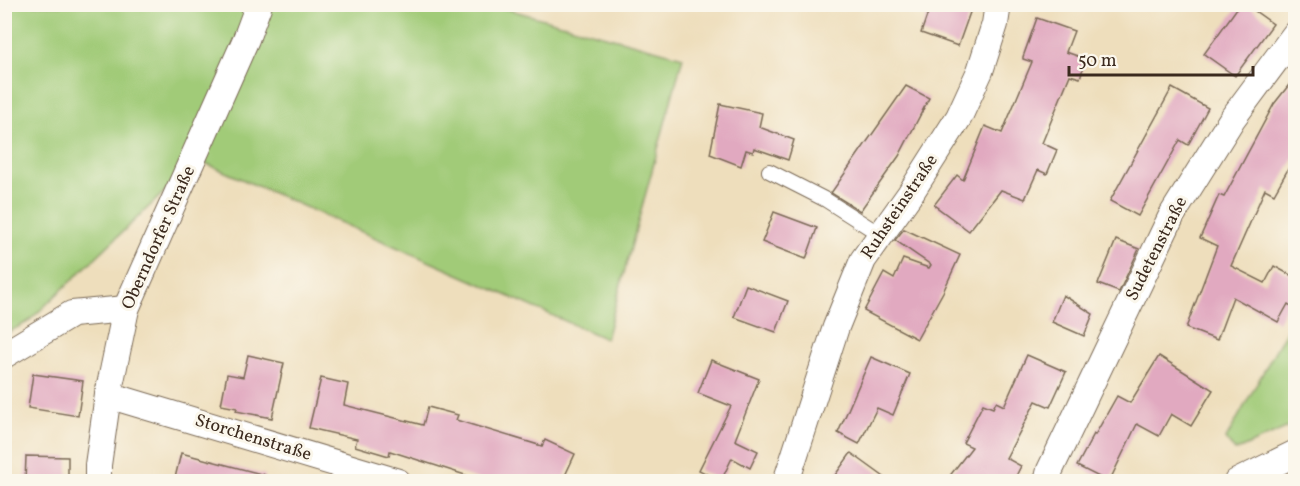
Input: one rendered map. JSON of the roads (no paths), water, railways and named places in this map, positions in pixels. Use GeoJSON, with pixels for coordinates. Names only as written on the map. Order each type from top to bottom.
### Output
{"type":"FeatureCollection","features":[{"type":"Feature","properties":{"kind":"street","name":"Oberndorfer Straße"},"geometry":{"type":"LineString","coordinates":[[98,482],[98,465],[108,395],[126,309],[242,50],[259,4]]}},
{"type":"Feature","properties":{"kind":"street","name":"Ruhsteinstraße"},"geometry":{"type":"LineString","coordinates":[[786,482],[836,327],[863,260],[910,194],[959,117],[980,71],[999,4]]}},
{"type":"Feature","properties":{"kind":"street","name":"Sudetenstraße"},"geometry":{"type":"LineString","coordinates":[[1047,482],[1050,470],[1172,215],[1232,119],[1296,33]]}},
{"type":"Feature","properties":{"kind":"street"},"geometry":{"type":"LineString","coordinates":[[4,355],[72,314],[126,309]]}},
{"type":"Feature","properties":{"kind":"street","name":"Storchenstraße"},"geometry":{"type":"LineString","coordinates":[[108,395],[398,482]]}},
{"type":"Feature","properties":{"kind":"street"},"geometry":{"type":"LineString","coordinates":[[1237,482],[1296,453]]}},
{"type":"Feature","properties":{"kind":"lane"},"geometry":{"type":"LineString","coordinates":[[770,171],[826,200],[881,235]]}}]}
